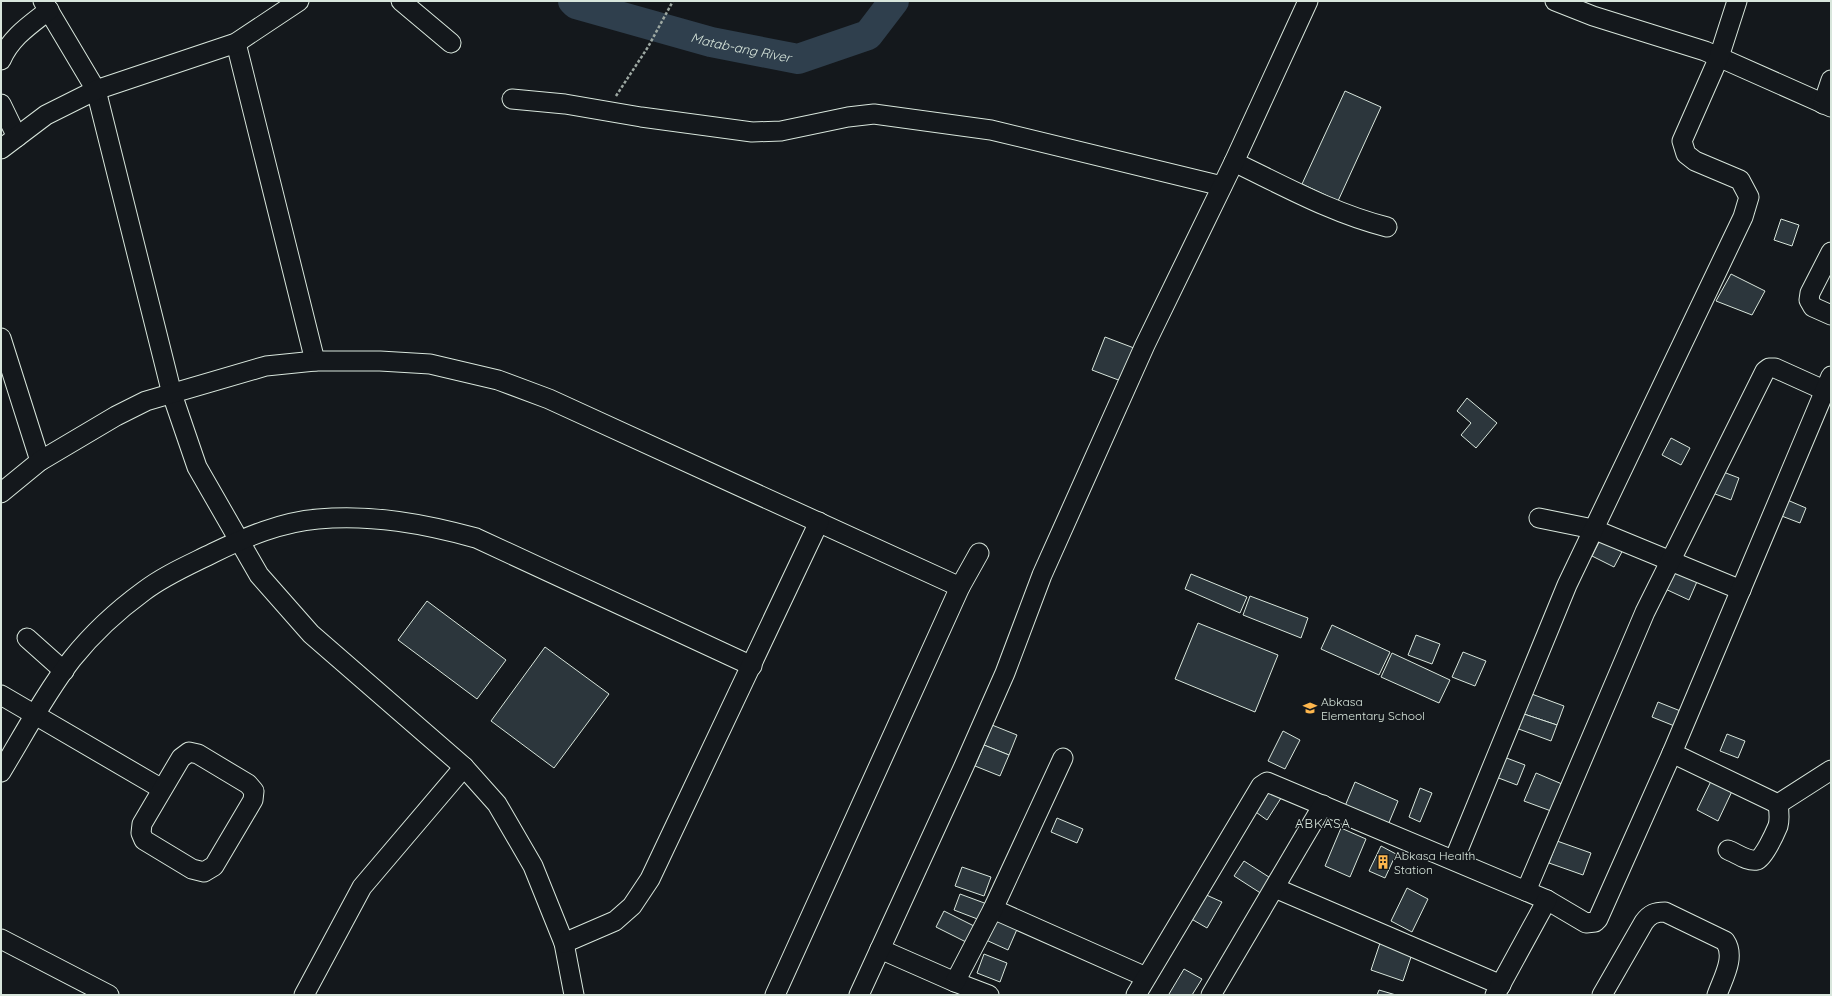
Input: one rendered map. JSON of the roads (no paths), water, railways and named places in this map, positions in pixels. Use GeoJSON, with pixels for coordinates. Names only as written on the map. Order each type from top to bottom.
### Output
{"type":"FeatureCollection","features":[{"type":"Feature","properties":{"kind":"street"},"geometry":{"type":"LineString","coordinates":[[1,150],[46,115],[96,90],[236,43],[299,1]]}},
{"type":"Feature","properties":{"kind":"street"},"geometry":{"type":"LineString","coordinates":[[401,1],[451,43]]}},
{"type":"Feature","properties":{"kind":"street"},"geometry":{"type":"LineString","coordinates":[[859,995],[1005,673],[1042,575],[1145,345],[1234,162],[1308,1]]}},
{"type":"Feature","properties":{"kind":"street"},"geometry":{"type":"LineString","coordinates":[[1556,1],[1595,9],[1687,44],[1827,105],[1831,80]]}},
{"type":"Feature","properties":{"kind":"street"},"geometry":{"type":"LineString","coordinates":[[1454,860],[1567,585],[1743,217],[1749,197],[1740,180],[1695,161],[1686,154],[1682,141],[1719,57],[1737,1]]}},
{"type":"Feature","properties":{"kind":"street"},"geometry":{"type":"LineString","coordinates":[[1,60],[7,46],[46,6],[96,90],[172,394],[197,467],[238,541],[259,575],[311,634],[464,767],[497,804],[533,866],[564,943],[574,995]]}},
{"type":"Feature","properties":{"kind":"street"},"geometry":{"type":"LineString","coordinates":[[236,43],[315,361]]}},
{"type":"Feature","properties":{"kind":"street"},"geometry":{"type":"LineString","coordinates":[[512,99],[565,104],[752,132],[781,131],[848,117],[874,114],[991,130],[1222,186]]}},
{"type":"Feature","properties":{"kind":"street"},"geometry":{"type":"LineString","coordinates":[[1,104],[17,137]]}},
{"type":"Feature","properties":{"kind":"street"},"geometry":{"type":"LineString","coordinates":[[1234,162],[1338,212],[1357,220],[1386,227]]}},
{"type":"Feature","properties":{"kind":"street"},"geometry":{"type":"LineString","coordinates":[[1831,252],[1810,293],[1809,300],[1813,307],[1831,315]]}},
{"type":"Feature","properties":{"kind":"street"},"geometry":{"type":"LineString","coordinates":[[1,338],[40,461]]}},
{"type":"Feature","properties":{"kind":"street"},"geometry":{"type":"LineString","coordinates":[[1,493],[40,461],[116,416],[146,401],[266,366],[315,361],[380,361],[430,364],[498,380],[549,399],[960,587]]}},
{"type":"Feature","properties":{"kind":"street"},"geometry":{"type":"LineString","coordinates":[[1136,995],[1263,783],[1270,782],[1547,900],[1586,923],[1592,924],[1598,919],[1672,753],[1828,384],[1775,368],[1768,368],[1765,371],[1645,612],[1526,891]]}},
{"type":"Feature","properties":{"kind":"street"},"geometry":{"type":"LineString","coordinates":[[1,772],[35,715],[73,659],[115,614],[144,590],[172,573],[238,541],[270,528],[318,519],[351,518],[394,520],[431,526],[476,538],[752,666]]}},
{"type":"Feature","properties":{"kind":"street"},"geometry":{"type":"LineString","coordinates":[[1539,518],[1593,529],[1741,590]]}},
{"type":"Feature","properties":{"kind":"street"},"geometry":{"type":"LineString","coordinates":[[564,943],[615,921],[632,906],[646,886],[752,666],[819,522]]}},
{"type":"Feature","properties":{"kind":"street"},"geometry":{"type":"LineString","coordinates":[[775,995],[960,587],[978,553]]}},
{"type":"Feature","properties":{"kind":"street"},"geometry":{"type":"LineString","coordinates":[[27,638],[64,671]]}},
{"type":"Feature","properties":{"kind":"street"},"geometry":{"type":"LineString","coordinates":[[1,695],[162,790]]}},
{"type":"Feature","properties":{"kind":"street"},"geometry":{"type":"LineString","coordinates":[[189,752],[198,754],[248,784],[254,791],[253,800],[214,866],[204,872],[192,869],[144,840],[141,833],[142,824],[162,790],[181,758],[189,752]]}},
{"type":"Feature","properties":{"kind":"street"},"geometry":{"type":"LineString","coordinates":[[1672,753],[1778,804]]}},
{"type":"Feature","properties":{"kind":"street"},"geometry":{"type":"LineString","coordinates":[[954,982],[993,909],[1063,758]]}},
{"type":"Feature","properties":{"kind":"street"},"geometry":{"type":"LineString","coordinates":[[304,995],[362,887],[464,767]]}},
{"type":"Feature","properties":{"kind":"street"},"geometry":{"type":"LineString","coordinates":[[1778,804],[1831,770]]}},
{"type":"Feature","properties":{"kind":"street"},"geometry":{"type":"LineString","coordinates":[[1728,850],[1748,859],[1756,860],[1762,857],[1778,826],[1778,804]]}},
{"type":"Feature","properties":{"kind":"street"},"geometry":{"type":"LineString","coordinates":[[1211,995],[1323,805]]}},
{"type":"Feature","properties":{"kind":"street"},"geometry":{"type":"LineString","coordinates":[[1275,888],[1498,990],[1547,900]]}},
{"type":"Feature","properties":{"kind":"street"},"geometry":{"type":"LineString","coordinates":[[993,909],[1146,977]]}},
{"type":"Feature","properties":{"kind":"street"},"geometry":{"type":"LineString","coordinates":[[1602,995],[1644,922],[1649,916],[1656,912],[1665,912],[1725,941],[1730,948],[1729,960],[1717,995]]}},
{"type":"Feature","properties":{"kind":"street"},"geometry":{"type":"LineString","coordinates":[[1,939],[109,995]]}},
{"type":"Feature","properties":{"kind":"street"},"geometry":{"type":"LineString","coordinates":[[880,948],[954,982],[989,995]]}},
{"type":"Feature","properties":{"kind":"waterway","name":"Matab-ang River"},"geometry":{"type":"LineString","coordinates":[[573,1],[576,4],[711,42],[798,59],[868,35],[894,1]]}},
{"type":"Feature","properties":{"kind":"place","name":"Abkasa Elementary School"},"geometry":{"type":"Point","coordinates":[1310,708]}},
{"type":"Feature","properties":{"kind":"place","name":"Abkasa Health Station"},"geometry":{"type":"Point","coordinates":[1383,862]}},
{"type":"Feature","properties":{"kind":"district","name":"ABKASA"},"geometry":{"type":"Point","coordinates":[1323,823]}}]}
